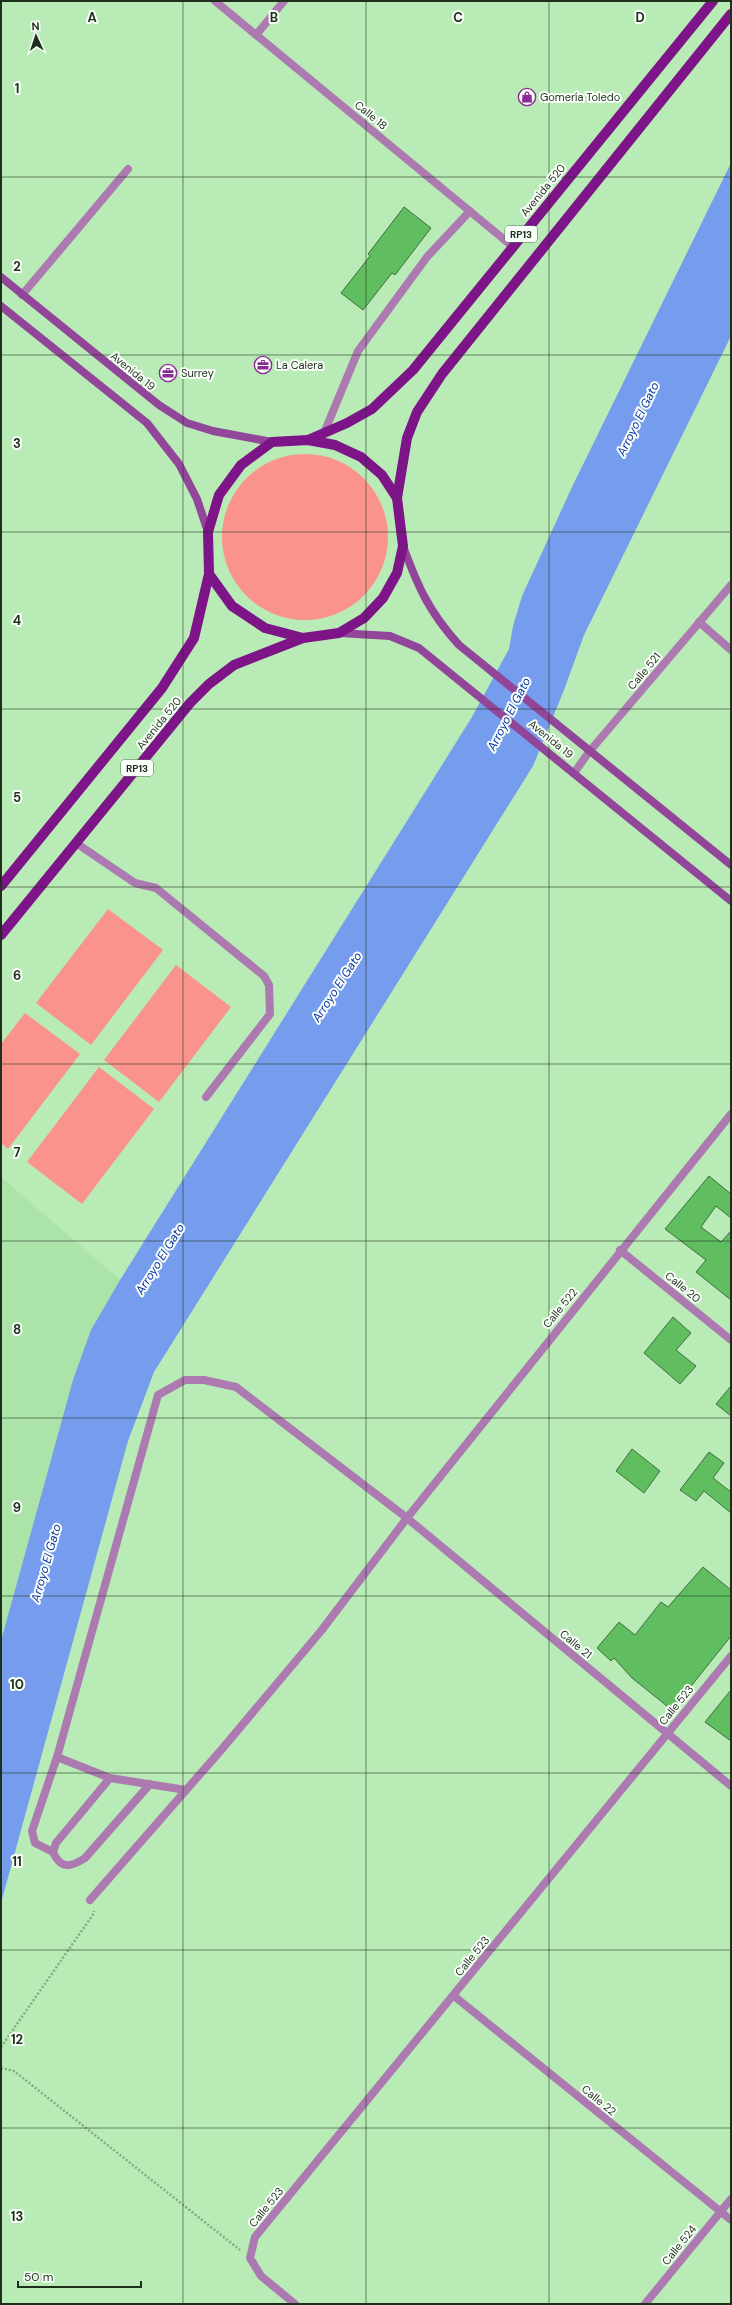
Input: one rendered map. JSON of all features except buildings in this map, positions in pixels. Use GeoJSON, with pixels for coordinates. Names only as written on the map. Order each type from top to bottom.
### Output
{"type":"FeatureCollection","features":[{"type":"Feature","properties":{"kind":"main road","name":"Avenida 520"},"geometry":{"type":"LineString","coordinates":[[308,440],[347,424],[372,409],[413,370],[512,246],[713,1]]}},
{"type":"Feature","properties":{"kind":"main road","name":"RP13"},"geometry":{"type":"LineString","coordinates":[[397,498],[382,475],[361,457],[335,445],[308,440],[272,442],[241,465],[219,496],[208,532],[208,574],[232,606],[258,624],[265,628],[303,638],[339,633],[364,618],[383,598],[397,573],[403,546],[397,498],[407,438],[417,412],[442,374],[731,14]]}},
{"type":"Feature","properties":{"kind":"main road","name":"Avenida 19"},"geometry":{"type":"LineString","coordinates":[[1,277],[159,405],[187,423],[212,431],[272,442]]}},
{"type":"Feature","properties":{"kind":"main road"},"geometry":{"type":"LineString","coordinates":[[1,306],[147,423],[179,464],[197,498],[208,532]]}},
{"type":"Feature","properties":{"kind":"main road","name":"Avenida 19"},"geometry":{"type":"LineString","coordinates":[[403,546],[418,586],[439,623],[459,645],[560,726],[589,752],[731,865]]}},
{"type":"Feature","properties":{"kind":"main road","name":"Avenida 520"},"geometry":{"type":"LineString","coordinates":[[1,886],[162,688],[194,638],[208,574]]}},
{"type":"Feature","properties":{"kind":"main road","name":"Avenida 19"},"geometry":{"type":"LineString","coordinates":[[339,633],[390,636],[420,648],[731,900]]}},
{"type":"Feature","properties":{"kind":"main road","name":"Avenida 520"},"geometry":{"type":"LineString","coordinates":[[1,935],[190,703],[209,684],[234,665],[303,638]]}},
{"type":"Feature","properties":{"kind":"street","name":"Calle 18"},"geometry":{"type":"LineString","coordinates":[[215,1],[512,246]]}},
{"type":"Feature","properties":{"kind":"street"},"geometry":{"type":"LineString","coordinates":[[256,35],[284,1]]}},
{"type":"Feature","properties":{"kind":"street"},"geometry":{"type":"LineString","coordinates":[[22,295],[128,169]]}},
{"type":"Feature","properties":{"kind":"street"},"geometry":{"type":"LineString","coordinates":[[324,433],[358,351],[427,257],[470,211]]}},
{"type":"Feature","properties":{"kind":"street","name":"Calle 521"},"geometry":{"type":"LineString","coordinates":[[574,773],[589,752],[731,585]]}},
{"type":"Feature","properties":{"kind":"street"},"geometry":{"type":"LineString","coordinates":[[699,622],[731,650]]}},
{"type":"Feature","properties":{"kind":"street"},"geometry":{"type":"LineString","coordinates":[[76,843],[136,883],[156,888],[264,976],[269,985],[270,1014],[206,1097]]}},
{"type":"Feature","properties":{"kind":"street","name":"Calle 522"},"geometry":{"type":"LineString","coordinates":[[90,1900],[321,1631],[407,1518],[620,1250],[731,1114]]}},
{"type":"Feature","properties":{"kind":"street","name":"Calle 20"},"geometry":{"type":"LineString","coordinates":[[620,1250],[731,1340]]}},
{"type":"Feature","properties":{"kind":"street","name":"Calle 21"},"geometry":{"type":"LineString","coordinates":[[53,1852],[35,1843],[32,1831],[57,1757],[158,1395],[185,1380],[204,1380],[236,1387],[407,1518],[731,1786]]}},
{"type":"Feature","properties":{"kind":"street","name":"Calle 523"},"geometry":{"type":"LineString","coordinates":[[250,2258],[256,2237],[731,1656]]}},
{"type":"Feature","properties":{"kind":"street"},"geometry":{"type":"LineString","coordinates":[[57,1757],[110,1778],[186,1790]]}},
{"type":"Feature","properties":{"kind":"street"},"geometry":{"type":"LineString","coordinates":[[110,1778],[56,1843],[53,1852],[57,1861],[66,1866],[77,1864],[85,1858],[150,1784]]}},
{"type":"Feature","properties":{"kind":"street","name":"Calle 22"},"geometry":{"type":"LineString","coordinates":[[454,1996],[731,2220]]}},
{"type":"Feature","properties":{"kind":"street","name":"Calle 524"},"geometry":{"type":"LineString","coordinates":[[645,2304],[731,2199]]}},
{"type":"Feature","properties":{"kind":"street"},"geometry":{"type":"LineString","coordinates":[[250,2258],[261,2276],[295,2304]]}},
{"type":"Feature","properties":{"kind":"path"},"geometry":{"type":"LineString","coordinates":[[1,2047],[94,1913],[90,1900]]}},
{"type":"Feature","properties":{"kind":"path"},"geometry":{"type":"LineString","coordinates":[[1,2068],[14,2070],[250,2258]]}},
{"type":"Feature","properties":{"kind":"shaded area"},"geometry":{"type":"Polygon","coordinates":[[[297,454],[313,454],[329,457],[344,463],[364,478],[379,498],[382,505],[387,521],[387,553],[382,569],[379,576],[364,596],[344,611],[329,617],[313,620],[297,620],[281,617],[266,611],[246,596],[241,590],[231,576],[225,561],[222,545],[222,529],[225,513],[231,498],[246,478],[252,473],[266,463],[281,457],[297,454]]]}},
{"type":"Feature","properties":{"kind":"shaded area"},"geometry":{"type":"Polygon","coordinates":[[[108,909],[163,950],[91,1045],[36,1003],[108,909]]]}},
{"type":"Feature","properties":{"kind":"shaded area"},"geometry":{"type":"Polygon","coordinates":[[[176,965],[231,1007],[159,1102],[104,1060],[176,965]]]}},
{"type":"Feature","properties":{"kind":"shaded area"},"geometry":{"type":"Polygon","coordinates":[[[25,1013],[80,1054],[8,1149],[1,1143],[1,1044],[25,1013]]]}},
{"type":"Feature","properties":{"kind":"shaded area"},"geometry":{"type":"Polygon","coordinates":[[[99,1067],[154,1109],[82,1204],[27,1162],[99,1067]]]}},
{"type":"Feature","properties":{"kind":"shaded area"},"geometry":{"type":"Polygon","coordinates":[[[1,1177],[120,1280],[91,1330],[1,1650],[1,1177]]]}},
{"type":"Feature","properties":{"kind":"water","name":"Arroyo El Gato"},"geometry":{"type":"Polygon","coordinates":[[[731,163],[731,336],[584,635],[564,690],[533,766],[154,1372],[128,1441],[1,1903],[1,1641],[73,1380],[91,1330],[120,1280],[472,717],[509,649],[513,626],[522,596],[573,485],[731,163]]]}},
{"type":"Feature","properties":{"kind":"place","name":"Gomería Toledo"},"geometry":{"type":"Point","coordinates":[527,97]}},
{"type":"Feature","properties":{"kind":"place","name":"La Calera"},"geometry":{"type":"Point","coordinates":[263,365]}},
{"type":"Feature","properties":{"kind":"place","name":"Surrey"},"geometry":{"type":"Point","coordinates":[168,373]}}]}
